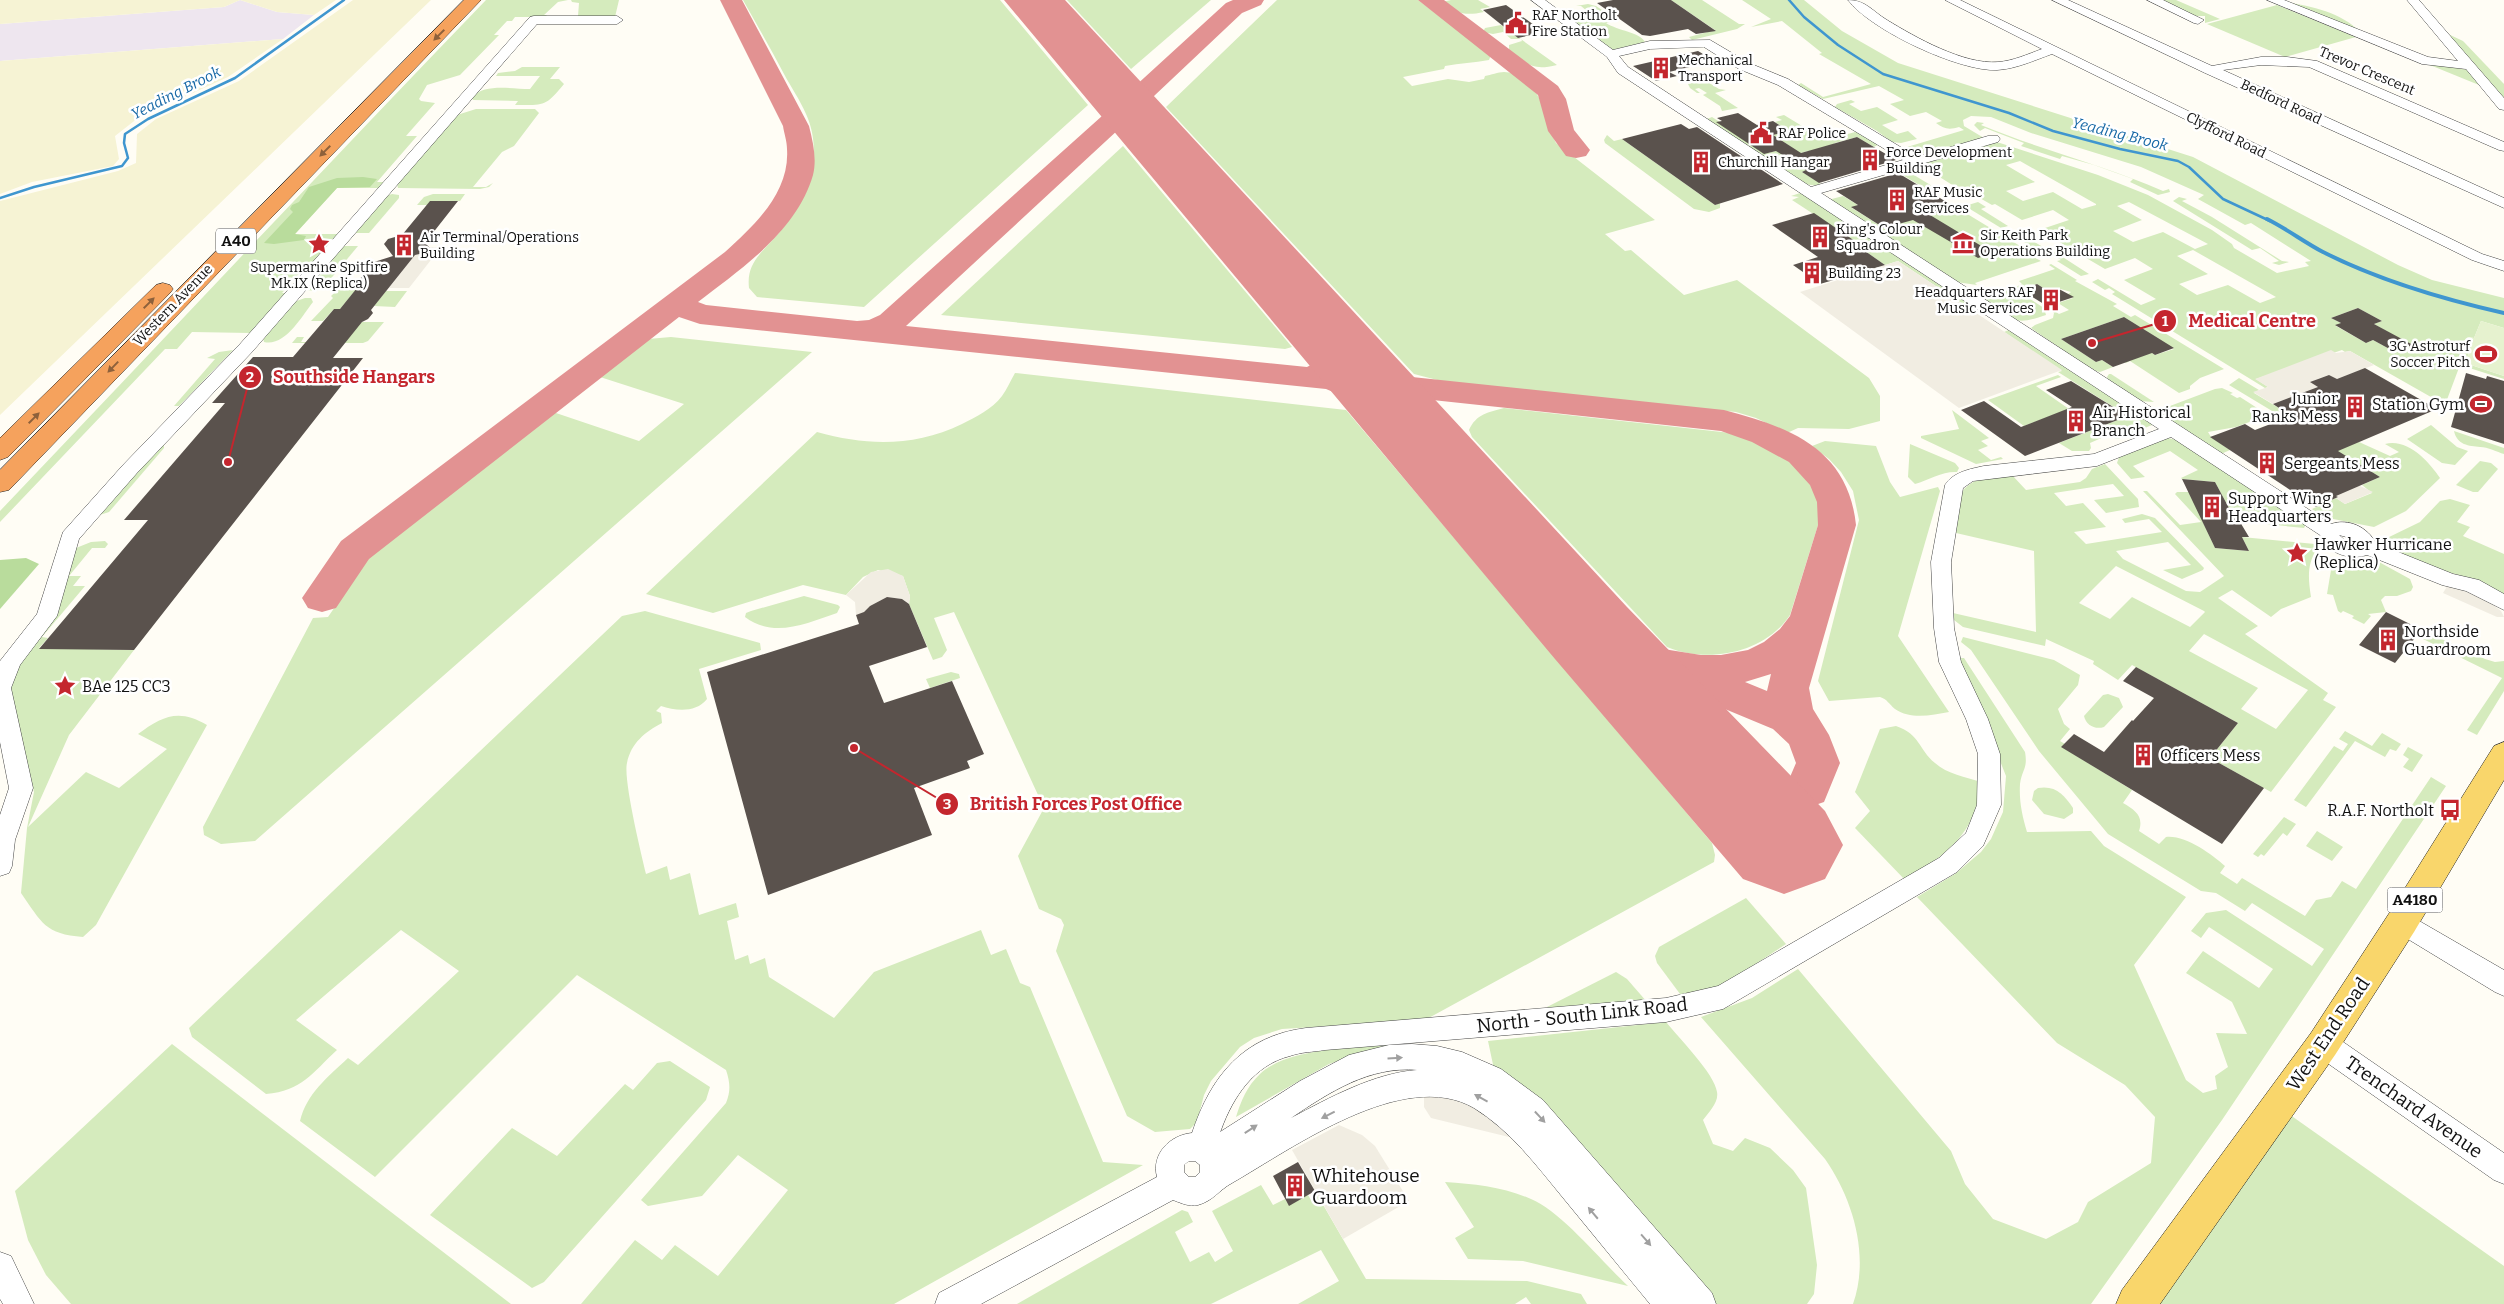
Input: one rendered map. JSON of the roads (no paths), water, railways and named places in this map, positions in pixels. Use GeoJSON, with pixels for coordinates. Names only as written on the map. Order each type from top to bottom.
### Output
{"type":"FeatureCollection","features":[{"type":"Feature","properties":{"kind":"highway","name":"A40"},"geometry":{"type":"LineString","coordinates":[[232,220],[454,0]]}},
{"type":"Feature","properties":{"kind":"highway","name":"Western Avenue"},"geometry":{"type":"LineString","coordinates":[[0,484],[473,0]]}},
{"type":"Feature","properties":{"kind":"highway","name":"Western Avenue"},"geometry":{"type":"LineString","coordinates":[[0,452],[176,276]]}},
{"type":"Feature","properties":{"kind":"main road","name":"West End Road"},"geometry":{"type":"LineString","coordinates":[[2136,1304],[2323,1044],[2499,771]]}},
{"type":"Feature","properties":{"kind":"street"},"geometry":{"type":"LineString","coordinates":[[1537,0],[1611,54],[1623,70],[2175,429],[2329,532],[2332,541],[2346,549],[2362,550],[2367,546],[2414,576],[2472,585],[2504,602]]}},
{"type":"Feature","properties":{"kind":"street"},"geometry":{"type":"LineString","coordinates":[[1854,0],[1883,22],[1913,40],[1979,63],[1999,65],[2053,50]]}},
{"type":"Feature","properties":{"kind":"street","name":"Clyfford Road"},"geometry":{"type":"LineString","coordinates":[[1951,0],[2477,257],[2504,266]]}},
{"type":"Feature","properties":{"kind":"street","name":"Bedford Road"},"geometry":{"type":"LineString","coordinates":[[2058,0],[2504,204]]}},
{"type":"Feature","properties":{"kind":"street"},"geometry":{"type":"LineString","coordinates":[[2153,0],[2198,20]]}},
{"type":"Feature","properties":{"kind":"street"},"geometry":{"type":"LineString","coordinates":[[2273,0],[2426,61],[2471,66]]}},
{"type":"Feature","properties":{"kind":"street"},"geometry":{"type":"LineString","coordinates":[[2413,0],[2504,106]]}},
{"type":"Feature","properties":{"kind":"street"},"geometry":{"type":"LineString","coordinates":[[0,866],[3,840],[21,788],[0,688],[10,662],[47,616],[70,537],[130,469],[246,348],[534,20],[617,20]]}},
{"type":"Feature","properties":{"kind":"street"},"geometry":{"type":"LineString","coordinates":[[1611,54],[1650,45],[1706,43],[1744,66],[1783,82],[1914,161]]}},
{"type":"Feature","properties":{"kind":"street","name":"Trevor Crescent"},"geometry":{"type":"LineString","coordinates":[[2210,70],[2239,62],[2294,61],[2312,64],[2504,147]]}},
{"type":"Feature","properties":{"kind":"street"},"geometry":{"type":"LineString","coordinates":[[1809,192],[1993,139]]}},
{"type":"Feature","properties":{"kind":"street","name":"North - South Link Road"},"geometry":{"type":"LineString","coordinates":[[1208,1160],[1210,1116],[1236,1073],[1259,1055],[1288,1044],[1335,1037],[1666,1010],[1722,997],[1948,865],[1975,839],[1990,806],[1989,754],[1950,662],[1945,644],[1941,562],[1954,485],[1967,476],[1984,472],[2097,460],[2175,429]]}},
{"type":"Feature","properties":{"kind":"street"},"geometry":{"type":"LineString","coordinates":[[2402,922],[2504,984]]}},
{"type":"Feature","properties":{"kind":"street","name":"Trenchard Avenue"},"geometry":{"type":"LineString","coordinates":[[2323,1044],[2504,1170]]}},
{"type":"Feature","properties":{"kind":"street"},"geometry":{"type":"LineString","coordinates":[[1208,1160],[1194,1146],[1182,1149],[1172,1158],[1169,1171],[1174,1183],[1184,1190],[1202,1188],[1208,1160],[1310,1090],[1349,1068],[1389,1058],[1404,1057],[1437,1059],[1462,1065],[1491,1078],[1533,1109],[1701,1304]]}},
{"type":"Feature","properties":{"kind":"street"},"geometry":{"type":"LineString","coordinates":[[1208,1160],[1324,1116],[1385,1088],[1414,1081],[1450,1085],[1477,1095],[1502,1110],[1525,1130],[1670,1304]]}},
{"type":"Feature","properties":{"kind":"street"},"geometry":{"type":"LineString","coordinates":[[950,1304],[1174,1183]]}},
{"type":"Feature","properties":{"kind":"street"},"geometry":{"type":"LineString","coordinates":[[0,1267],[19,1304]]}},
{"type":"Feature","properties":{"kind":"waterway","name":"Yeading Brook"},"geometry":{"type":"LineString","coordinates":[[0,198],[34,187],[122,166],[128,158],[124,143],[125,134],[148,119],[235,78],[344,0]]}},
{"type":"Feature","properties":{"kind":"waterway","name":"Yeading Brook"},"geometry":{"type":"LineString","coordinates":[[1789,0],[1804,17],[1838,45],[1883,74],[2009,113],[2053,131],[2120,149],[2178,161],[2189,167],[2223,199],[2270,221]]}},
{"type":"Feature","properties":{"kind":"waterway","name":"Yeading Brook"},"geometry":{"type":"LineString","coordinates":[[2267,219],[2323,252],[2367,272],[2458,302],[2504,313]]}},
{"type":"Feature","properties":{"kind":"place","name":"RAF Northolt Fire Station"},"geometry":{"type":"Point","coordinates":[1516,23]}},
{"type":"Feature","properties":{"kind":"place","name":"Mechanical Transport"},"geometry":{"type":"Point","coordinates":[1661,68]}},
{"type":"Feature","properties":{"kind":"place","name":"RAF Police"},"geometry":{"type":"Point","coordinates":[1761,133]}},
{"type":"Feature","properties":{"kind":"place","name":"Force Development Building"},"geometry":{"type":"Point","coordinates":[1870,160]}},
{"type":"Feature","properties":{"kind":"place","name":"Churchill Hangar"},"geometry":{"type":"Point","coordinates":[1701,162]}},
{"type":"Feature","properties":{"kind":"place","name":"RAF Music Services"},"geometry":{"type":"Point","coordinates":[1897,200]}},
{"type":"Feature","properties":{"kind":"place","name":"King's Colour Squadron"},"geometry":{"type":"Point","coordinates":[1820,237]}},
{"type":"Feature","properties":{"kind":"place","name":"Sir Keith Park Operations Building"},"geometry":{"type":"Point","coordinates":[1963,243]}},
{"type":"Feature","properties":{"kind":"place","name":"Supermarine Spitfire Mk.IX (Replica)"},"geometry":{"type":"Point","coordinates":[319,244]}},
{"type":"Feature","properties":{"kind":"place","name":"Air Terminal/Operations Building"},"geometry":{"type":"Point","coordinates":[404,245]}},
{"type":"Feature","properties":{"kind":"place","name":"Building 23"},"geometry":{"type":"Point","coordinates":[1812,273]}},
{"type":"Feature","properties":{"kind":"place","name":"Headquarters RAF Music Services"},"geometry":{"type":"Point","coordinates":[2051,300]}},
{"type":"Feature","properties":{"kind":"place","name":"Medical Centre"},"geometry":{"type":"Point","coordinates":[2092,343]}},
{"type":"Feature","properties":{"kind":"place","name":"3G Astroturf Soccer Pitch"},"geometry":{"type":"Point","coordinates":[2486,354]}},
{"type":"Feature","properties":{"kind":"place","name":"Station Gym"},"geometry":{"type":"Point","coordinates":[2481,404]}},
{"type":"Feature","properties":{"kind":"place","name":"Junior Ranks Mess"},"geometry":{"type":"Point","coordinates":[2355,407]}},
{"type":"Feature","properties":{"kind":"place","name":"Air Historical Branch"},"geometry":{"type":"Point","coordinates":[2076,421]}},
{"type":"Feature","properties":{"kind":"place","name":"Southside Hangars"},"geometry":{"type":"Point","coordinates":[228,462]}},
{"type":"Feature","properties":{"kind":"place","name":"Sergeants Mess"},"geometry":{"type":"Point","coordinates":[2267,463]}},
{"type":"Feature","properties":{"kind":"place","name":"Support Wing Headquarters"},"geometry":{"type":"Point","coordinates":[2212,507]}},
{"type":"Feature","properties":{"kind":"place","name":"Hawker Hurricane (Replica)"},"geometry":{"type":"Point","coordinates":[2297,553]}},
{"type":"Feature","properties":{"kind":"place","name":"Northside Guardroom"},"geometry":{"type":"Point","coordinates":[2388,640]}},
{"type":"Feature","properties":{"kind":"place","name":"BAe 125 CC3"},"geometry":{"type":"Point","coordinates":[65,686]}},
{"type":"Feature","properties":{"kind":"place","name":"British Forces Post Office"},"geometry":{"type":"Point","coordinates":[854,748]}},
{"type":"Feature","properties":{"kind":"place","name":"Officers Mess"},"geometry":{"type":"Point","coordinates":[2143,755]}},
{"type":"Feature","properties":{"kind":"place","name":"R.A.F. Northolt"},"geometry":{"type":"Point","coordinates":[2450,810]}},
{"type":"Feature","properties":{"kind":"place","name":"Whitehouse Guardoom"},"geometry":{"type":"Point","coordinates":[1295,1186]}}]}
